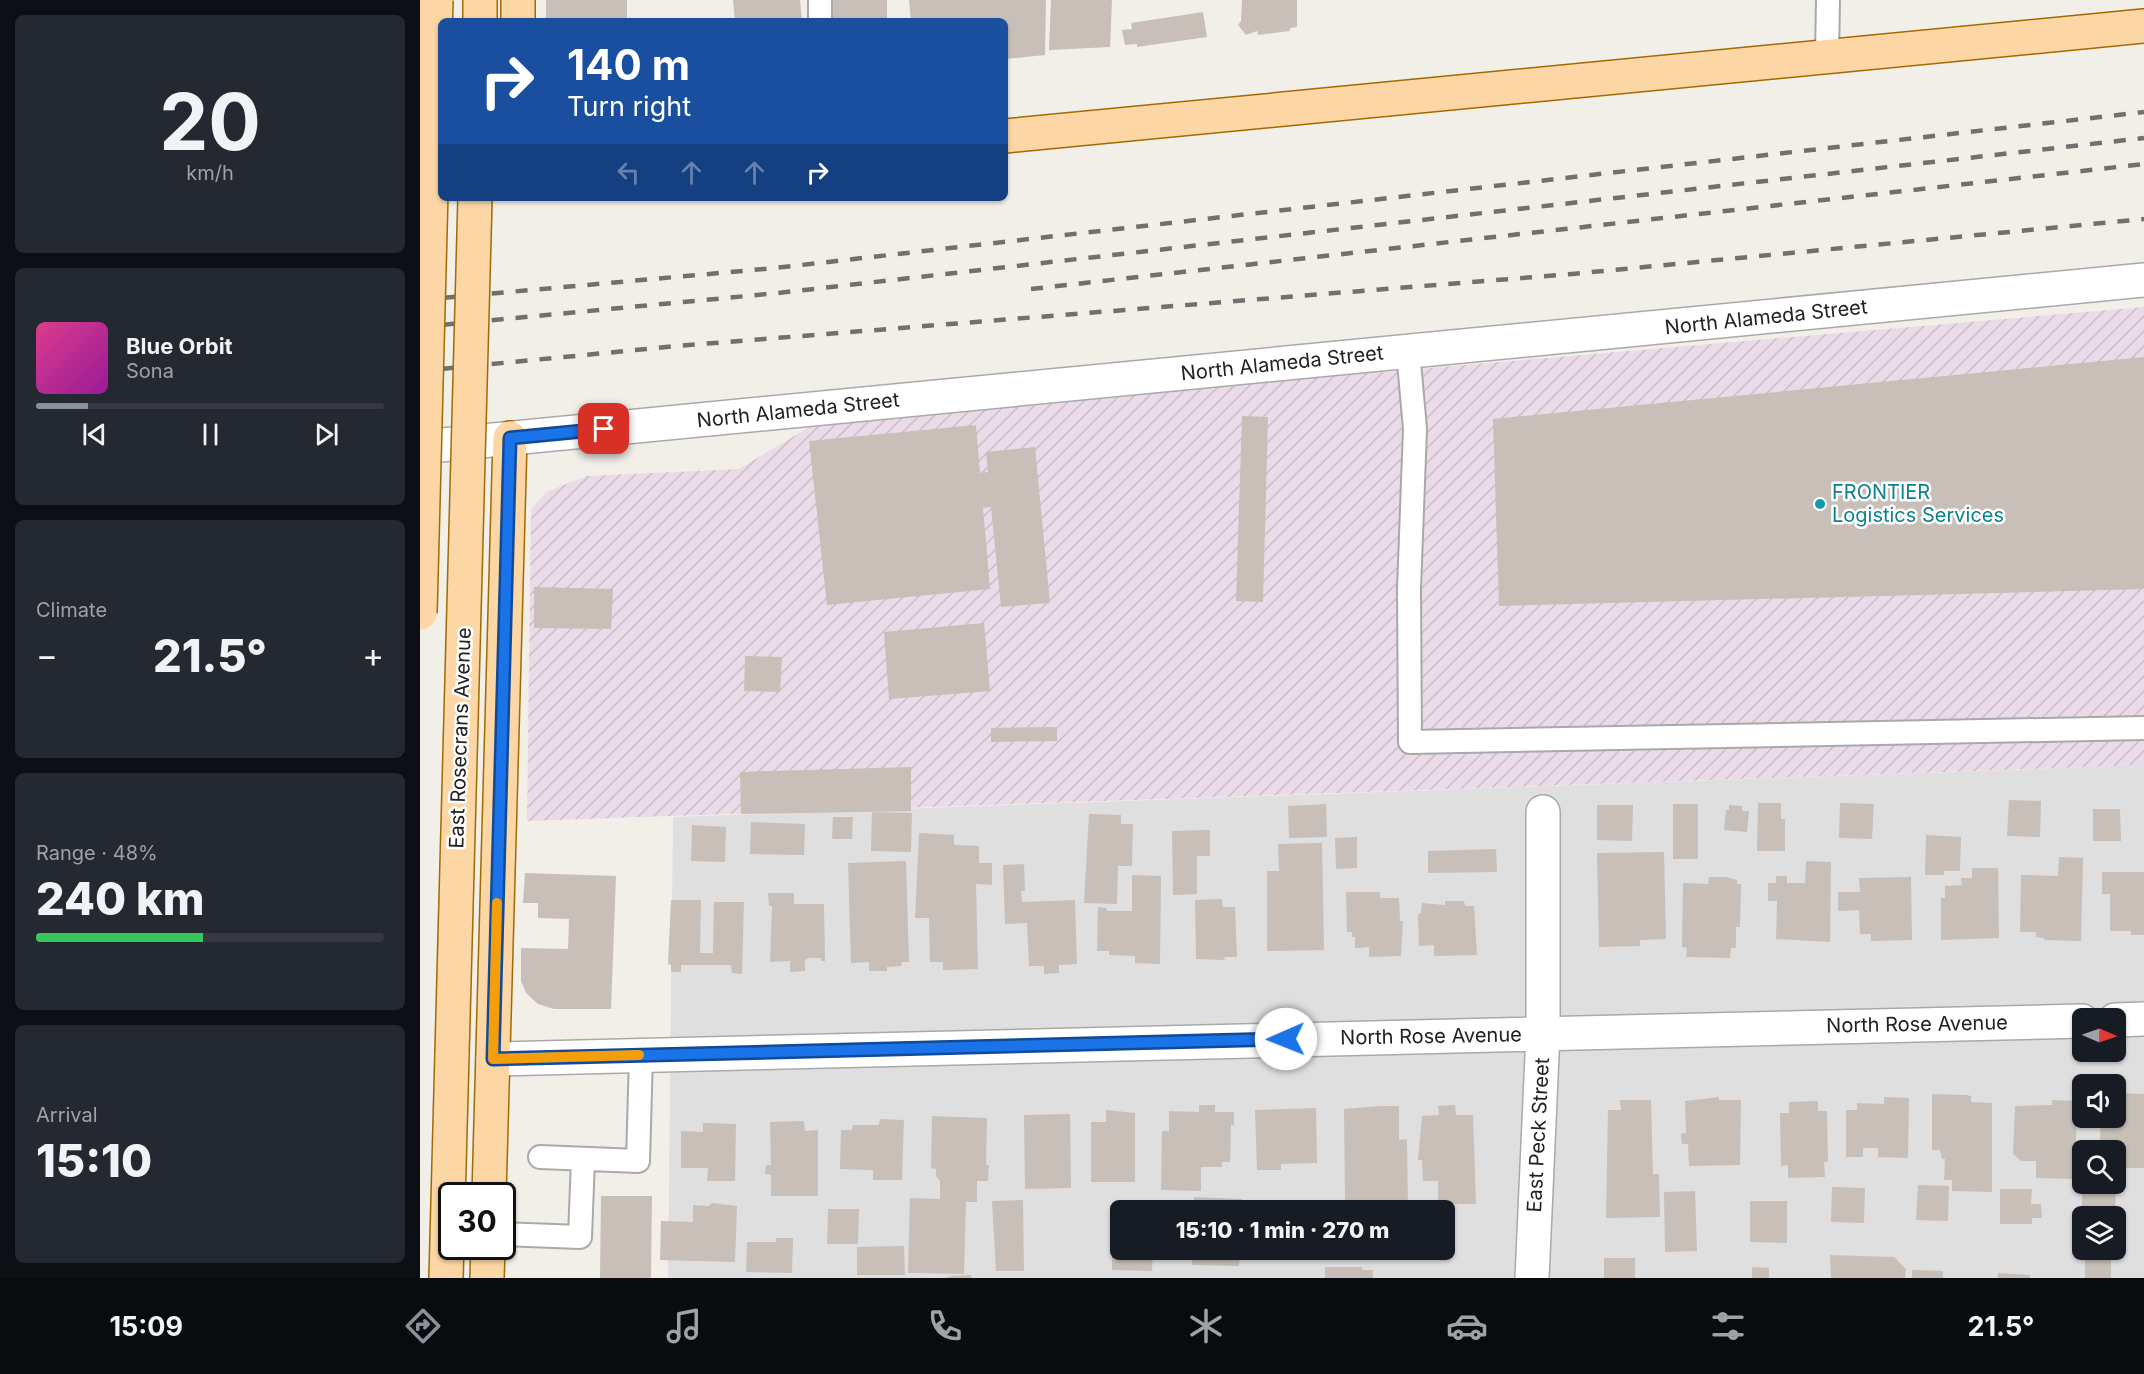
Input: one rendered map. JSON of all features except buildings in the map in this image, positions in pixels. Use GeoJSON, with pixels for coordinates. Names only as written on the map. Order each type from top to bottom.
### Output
{"type":"FeatureCollection","features":[{"type":"Feature","properties":{"kind":"main road"},"geometry":{"type":"LineString","coordinates":[[420,613],[436,0]]}},
{"type":"Feature","properties":{"kind":"main road"},"geometry":{"type":"LineString","coordinates":[[480,0],[480,18]]}},
{"type":"Feature","properties":{"kind":"main road"},"geometry":{"type":"LineString","coordinates":[[518,0],[518,18]]}},
{"type":"Feature","properties":{"kind":"main road"},"geometry":{"type":"LineString","coordinates":[[1008,136],[2144,26]]}},
{"type":"Feature","properties":{"kind":"main road"},"geometry":{"type":"LineString","coordinates":[[420,194],[438,192]]}},
{"type":"Feature","properties":{"kind":"main road","name":"East Rosecrans Avenue"},"geometry":{"type":"LineString","coordinates":[[446,1278],[475,201]]}},
{"type":"Feature","properties":{"kind":"main road"},"geometry":{"type":"LineString","coordinates":[[489,1182],[510,438]]}},
{"type":"Feature","properties":{"kind":"main road"},"geometry":{"type":"LineString","coordinates":[[487,1278],[488,1260]]}},
{"type":"Feature","properties":{"kind":"street","name":"North Alameda Street"},"geometry":{"type":"LineString","coordinates":[[420,447],[2144,280]]}},
{"type":"Feature","properties":{"kind":"street","name":"East Peck Street"},"geometry":{"type":"LineString","coordinates":[[1532,1278],[1543,1033],[1543,812]]}},
{"type":"Feature","properties":{"kind":"street"},"geometry":{"type":"LineString","coordinates":[[2126,1020],[2144,1019]]}},
{"type":"Feature","properties":{"kind":"street","name":"North Rose Avenue"},"geometry":{"type":"LineString","coordinates":[[493,1059],[2072,1021]]}},
{"type":"Feature","properties":{"kind":"lane"},"geometry":{"type":"LineString","coordinates":[[819,18],[820,0]]}},
{"type":"Feature","properties":{"kind":"lane"},"geometry":{"type":"LineString","coordinates":[[1827,56],[1828,0]]}},
{"type":"Feature","properties":{"kind":"lane"},"geometry":{"type":"LineString","coordinates":[[1408,351],[1415,429],[1409,589],[1410,742],[2144,728]]}},
{"type":"Feature","properties":{"kind":"lane"},"geometry":{"type":"LineString","coordinates":[[540,1157],[638,1161],[641,1055]]}},
{"type":"Feature","properties":{"kind":"lane"},"geometry":{"type":"LineString","coordinates":[[516,1235],[579,1237],[584,1159]]}},
{"type":"Feature","properties":{"kind":"shaded area"},"geometry":{"type":"Polygon","coordinates":[[[2144,307],[2144,765],[527,821],[531,509],[546,492],[587,476],[739,469],[821,420],[2144,307]]]}},
{"type":"Feature","properties":{"kind":"shaded area"},"geometry":{"type":"Polygon","coordinates":[[[2144,765],[2144,1278],[668,1278],[673,817],[2144,765]]]}},
{"type":"Feature","properties":{"kind":"railway"},"geometry":{"type":"LineString","coordinates":[[420,300],[775,268],[2144,112]]}},
{"type":"Feature","properties":{"kind":"railway"},"geometry":{"type":"LineString","coordinates":[[420,327],[778,293],[2144,138]]}},
{"type":"Feature","properties":{"kind":"railway"},"geometry":{"type":"LineString","coordinates":[[1031,289],[2144,164]]}},
{"type":"Feature","properties":{"kind":"railway"},"geometry":{"type":"LineString","coordinates":[[420,371],[677,346],[1572,274],[2144,219]]}},
{"type":"Feature","properties":{"kind":"slow traffic"},"geometry":{"type":"LineString","coordinates":[[497,903],[493,1059],[639,1055]]}},
{"type":"Feature","properties":{"kind":"place","name":"FRONTIER Logistics Services"},"geometry":{"type":"Point","coordinates":[1820,504]}},
{"type":"Feature","properties":{"kind":"route"},"geometry":{"type":"LineString","coordinates":[[604,429],[510,438],[493,1059],[1286,1039]]}}]}
